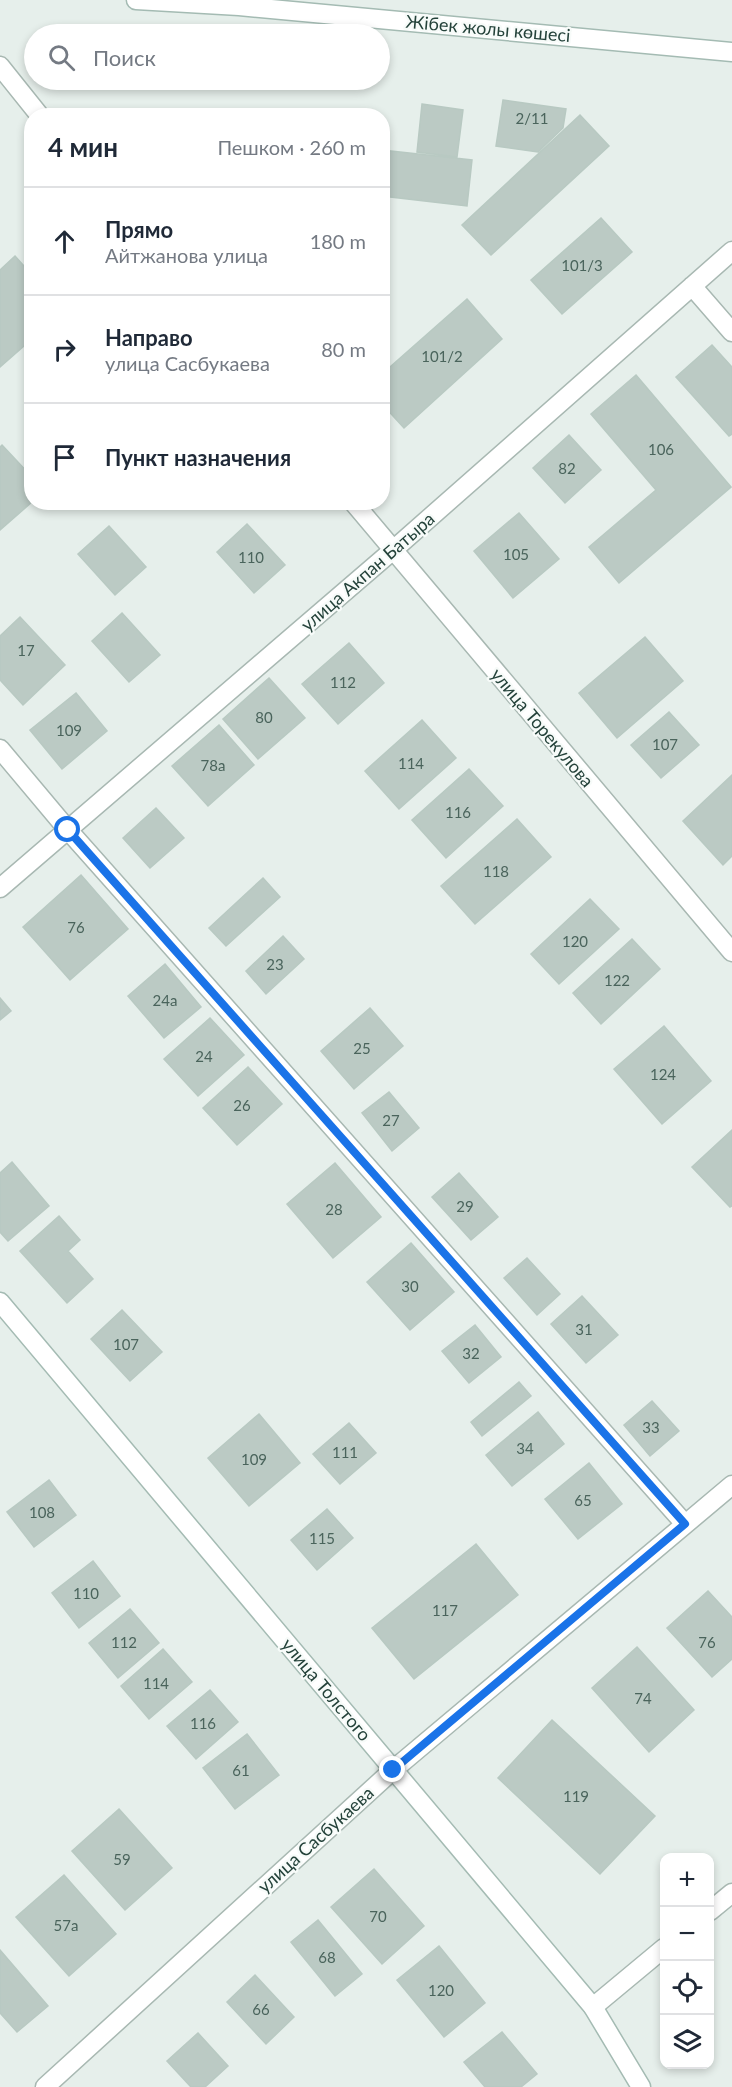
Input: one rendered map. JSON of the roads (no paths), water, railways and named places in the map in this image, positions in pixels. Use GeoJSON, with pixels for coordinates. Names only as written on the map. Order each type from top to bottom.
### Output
{"type":"FeatureCollection","features":[{"type":"Feature","properties":{"kind":"street","name":"Жібек жолы көшесі"},"geometry":{"type":"LineString","coordinates":[[136,0],[239,6],[732,52]]}},
{"type":"Feature","properties":{"kind":"street"},"geometry":{"type":"LineString","coordinates":[[0,66],[34,108]]}},
{"type":"Feature","properties":{"kind":"street","name":"улица Акпан Батыра"},"geometry":{"type":"LineString","coordinates":[[0,888],[392,551],[732,251]]}},
{"type":"Feature","properties":{"kind":"street"},"geometry":{"type":"LineString","coordinates":[[693,286],[732,332]]}},
{"type":"Feature","properties":{"kind":"street","name":"улица Торекулова"},"geometry":{"type":"LineString","coordinates":[[359,510],[732,952]]}},
{"type":"Feature","properties":{"kind":"street"},"geometry":{"type":"LineString","coordinates":[[0,749],[68,830],[685,1524]]}},
{"type":"Feature","properties":{"kind":"street","name":"улица Толстого"},"geometry":{"type":"LineString","coordinates":[[0,1302],[593,2007],[641,2087]]}},
{"type":"Feature","properties":{"kind":"street","name":"улица Сасбукаева"},"geometry":{"type":"LineString","coordinates":[[45,2087],[393,1770],[732,1485]]}},
{"type":"Feature","properties":{"kind":"street"},"geometry":{"type":"LineString","coordinates":[[714,1908],[732,1893]]}},
{"type":"Feature","properties":{"kind":"street"},"geometry":{"type":"LineString","coordinates":[[593,2007],[660,1951]]}}]}
